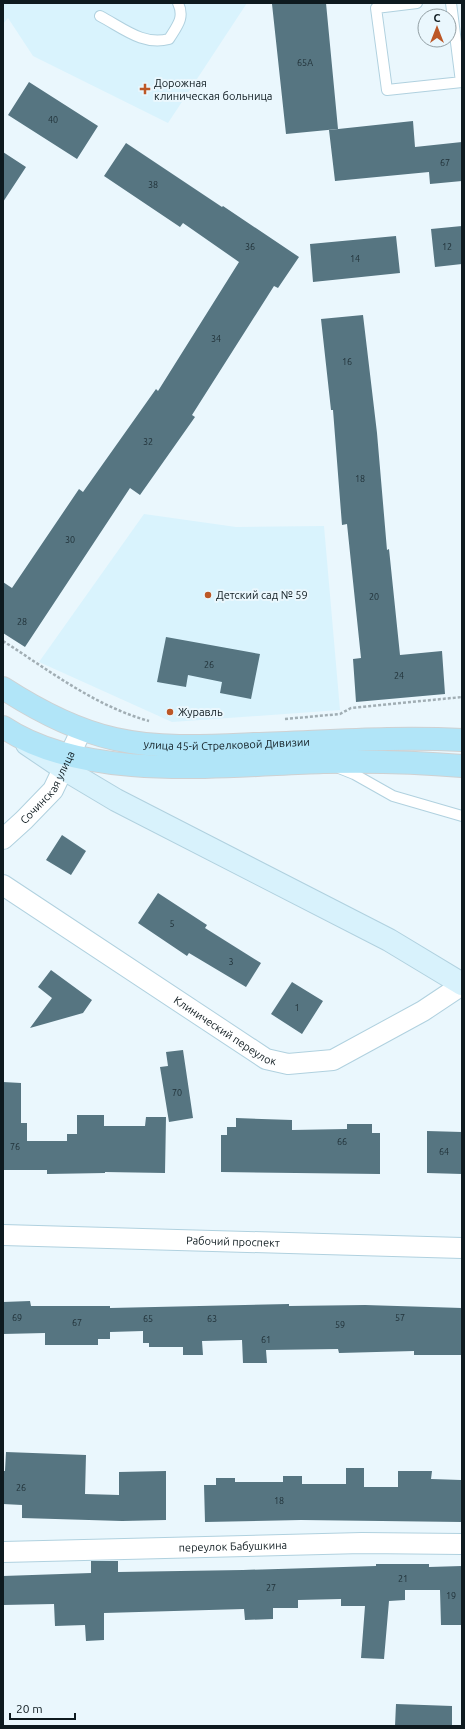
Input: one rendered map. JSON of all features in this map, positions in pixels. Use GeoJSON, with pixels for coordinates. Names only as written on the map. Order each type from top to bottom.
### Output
{"type":"FeatureCollection","features":[{"type":"Feature","properties":{"kind":"main road","name":"улица 45-й Стрелковой Дивизии"},"geometry":{"type":"LineString","coordinates":[[3,688],[34,708],[82,729],[115,739],[150,744],[203,746],[421,738],[462,740]]}},
{"type":"Feature","properties":{"kind":"main road","name":"улица 45-й Стрелковой Дивизии"},"geometry":{"type":"LineString","coordinates":[[7,730],[54,752],[67,762],[203,768],[324,762],[407,762],[462,766]]}},
{"type":"Feature","properties":{"kind":"main road"},"geometry":{"type":"LineString","coordinates":[[67,762],[116,800],[389,940],[462,984]]}},
{"type":"Feature","properties":{"kind":"street","name":"Сочинская улица"},"geometry":{"type":"LineString","coordinates":[[3,839],[53,790],[82,729]]}},
{"type":"Feature","properties":{"kind":"street","name":"Клинический переулок"},"geometry":{"type":"LineString","coordinates":[[3,885],[266,1059],[288,1064],[333,1060],[423,1011],[462,984]]}},
{"type":"Feature","properties":{"kind":"street","name":"Рабочий проспект"},"geometry":{"type":"LineString","coordinates":[[3,1235],[462,1248]]}},
{"type":"Feature","properties":{"kind":"street","name":"переулок Бабушкина"},"geometry":{"type":"LineString","coordinates":[[3,1552],[362,1543],[462,1544]]}},
{"type":"Feature","properties":{"kind":"lane"},"geometry":{"type":"LineString","coordinates":[[100,16],[146,41],[159,42],[170,39],[181,19],[182,11],[178,3]]}},
{"type":"Feature","properties":{"kind":"lane"},"geometry":{"type":"LineString","coordinates":[[417,3],[376,8],[387,90],[461,82],[451,3]]}},
{"type":"Feature","properties":{"kind":"lane"},"geometry":{"type":"LineString","coordinates":[[324,762],[354,774],[393,796],[462,816]]}},
{"type":"Feature","properties":{"kind":"path"},"geometry":{"type":"LineString","coordinates":[[3,641],[88,696],[129,715],[152,721]]}},
{"type":"Feature","properties":{"kind":"path"},"geometry":{"type":"LineString","coordinates":[[279,720],[340,714],[350,708],[462,697]]}},
{"type":"Feature","properties":{"kind":"shaded area","name":"Дорожная клиническая больница"},"geometry":{"type":"Polygon","coordinates":[[[3,3],[247,3],[168,123],[33,56],[8,18],[3,24],[3,3]]]}},
{"type":"Feature","properties":{"kind":"shaded area","name":"Детский сад № 59"},"geometry":{"type":"Polygon","coordinates":[[[144,514],[236,527],[324,526],[340,710],[172,722],[39,662],[144,514]]]}},
{"type":"Feature","properties":{"kind":"building"},"geometry":{"type":"Polygon","coordinates":[[[326,3],[338,129],[286,134],[272,4],[326,3]]]}},
{"type":"Feature","properties":{"kind":"building"},"geometry":{"type":"Polygon","coordinates":[[[29,82],[98,126],[77,159],[8,115],[29,82]]]}},
{"type":"Feature","properties":{"kind":"building"},"geometry":{"type":"Polygon","coordinates":[[[413,121],[415,147],[462,142],[462,181],[430,184],[429,172],[335,181],[329,130],[413,121]]]}},
{"type":"Feature","properties":{"kind":"building"},"geometry":{"type":"Polygon","coordinates":[[[126,143],[299,257],[278,288],[274,286],[192,415],[195,417],[140,495],[130,488],[25,647],[3,633],[3,582],[12,588],[79,489],[83,492],[156,389],[158,391],[239,262],[183,223],[180,227],[104,176],[126,143]]]}},
{"type":"Feature","properties":{"kind":"building"},"geometry":{"type":"Polygon","coordinates":[[[3,152],[26,167],[3,202],[3,152]]]}},
{"type":"Feature","properties":{"kind":"building"},"geometry":{"type":"Polygon","coordinates":[[[462,226],[462,264],[435,267],[431,229],[462,226]]]}},
{"type":"Feature","properties":{"kind":"building"},"geometry":{"type":"Polygon","coordinates":[[[396,236],[400,273],[313,282],[310,244],[396,236]]]}},
{"type":"Feature","properties":{"kind":"building"},"geometry":{"type":"Polygon","coordinates":[[[363,315],[377,433],[387,550],[389,549],[400,655],[442,651],[445,694],[356,702],[353,659],[361,658],[347,524],[342,525],[333,410],[331,410],[321,319],[363,315]]]}},
{"type":"Feature","properties":{"kind":"building"},"geometry":{"type":"Polygon","coordinates":[[[166,637],[260,654],[251,699],[220,693],[222,682],[188,675],[186,687],[157,682],[166,637]]]}},
{"type":"Feature","properties":{"kind":"building"},"geometry":{"type":"Polygon","coordinates":[[[62,835],[86,851],[71,875],[46,860],[62,835]]]}},
{"type":"Feature","properties":{"kind":"building"},"geometry":{"type":"Polygon","coordinates":[[[158,893],[207,925],[205,928],[261,963],[246,987],[189,953],[187,956],[138,923],[158,893]]]}},
{"type":"Feature","properties":{"kind":"building"},"geometry":{"type":"Polygon","coordinates":[[[51,970],[92,1000],[83,1013],[30,1028],[52,998],[38,987],[51,970]]]}},
{"type":"Feature","properties":{"kind":"building"},"geometry":{"type":"Polygon","coordinates":[[[292,982],[323,1001],[302,1034],[271,1014],[292,982]]]}},
{"type":"Feature","properties":{"kind":"building"},"geometry":{"type":"Polygon","coordinates":[[[183,1050],[193,1118],[169,1122],[160,1067],[168,1066],[166,1052],[183,1050]]]}},
{"type":"Feature","properties":{"kind":"building"},"geometry":{"type":"Polygon","coordinates":[[[3,1082],[21,1083],[21,1123],[27,1123],[27,1141],[67,1141],[67,1134],[77,1134],[77,1115],[104,1115],[104,1126],[145,1126],[146,1117],[166,1117],[165,1173],[105,1172],[47,1174],[47,1170],[3,1170],[3,1082]]]}},
{"type":"Feature","properties":{"kind":"building"},"geometry":{"type":"Polygon","coordinates":[[[236,1118],[292,1120],[292,1130],[347,1129],[347,1124],[372,1124],[372,1133],[380,1133],[380,1174],[221,1172],[221,1135],[227,1135],[227,1127],[236,1127],[236,1118]]]}},
{"type":"Feature","properties":{"kind":"building"},"geometry":{"type":"Polygon","coordinates":[[[427,1131],[462,1132],[462,1174],[427,1173],[427,1131]]]}},
{"type":"Feature","properties":{"kind":"building"},"geometry":{"type":"Polygon","coordinates":[[[30,1301],[31,1306],[110,1306],[110,1308],[289,1304],[289,1306],[365,1305],[462,1308],[462,1355],[414,1355],[414,1351],[339,1353],[338,1349],[266,1350],[267,1363],[243,1363],[242,1340],[202,1341],[203,1355],[183,1355],[183,1347],[149,1347],[149,1343],[143,1343],[143,1331],[110,1332],[110,1339],[98,1339],[98,1345],[45,1345],[45,1333],[3,1334],[3,1302],[30,1301]]]}},
{"type":"Feature","properties":{"kind":"building"},"geometry":{"type":"Polygon","coordinates":[[[6,1452],[86,1455],[85,1494],[119,1495],[119,1472],[166,1471],[166,1520],[122,1521],[22,1518],[22,1505],[3,1504],[3,1471],[5,1471],[6,1452]]]}},
{"type":"Feature","properties":{"kind":"building"},"geometry":{"type":"Polygon","coordinates":[[[346,1468],[364,1468],[364,1487],[398,1487],[398,1471],[432,1471],[431,1479],[461,1480],[462,1522],[301,1520],[205,1522],[204,1485],[216,1485],[216,1478],[235,1478],[235,1482],[283,1482],[283,1476],[302,1476],[302,1484],[346,1484],[346,1468]]]}},
{"type":"Feature","properties":{"kind":"building"},"geometry":{"type":"Polygon","coordinates":[[[91,1561],[118,1561],[118,1572],[376,1566],[376,1564],[429,1564],[429,1567],[462,1566],[462,1625],[441,1625],[440,1590],[405,1590],[405,1600],[389,1601],[384,1659],[361,1658],[365,1606],[341,1606],[341,1599],[298,1600],[298,1608],[273,1608],[273,1619],[245,1620],[244,1609],[104,1613],[104,1640],[86,1641],[85,1625],[55,1626],[54,1604],[3,1605],[3,1576],[91,1573],[91,1561]]]}},
{"type":"Feature","properties":{"kind":"building"},"geometry":{"type":"Polygon","coordinates":[[[396,1704],[452,1706],[452,1726],[395,1726],[396,1704]]]}},
{"type":"Feature","properties":{"kind":"place","name":"Дорожная клиническая больница"},"geometry":{"type":"Point","coordinates":[145,89]}},
{"type":"Feature","properties":{"kind":"place","name":"Детский сад № 59"},"geometry":{"type":"Point","coordinates":[208,595]}},
{"type":"Feature","properties":{"kind":"place","name":"Журавль"},"geometry":{"type":"Point","coordinates":[170,712]}}]}
